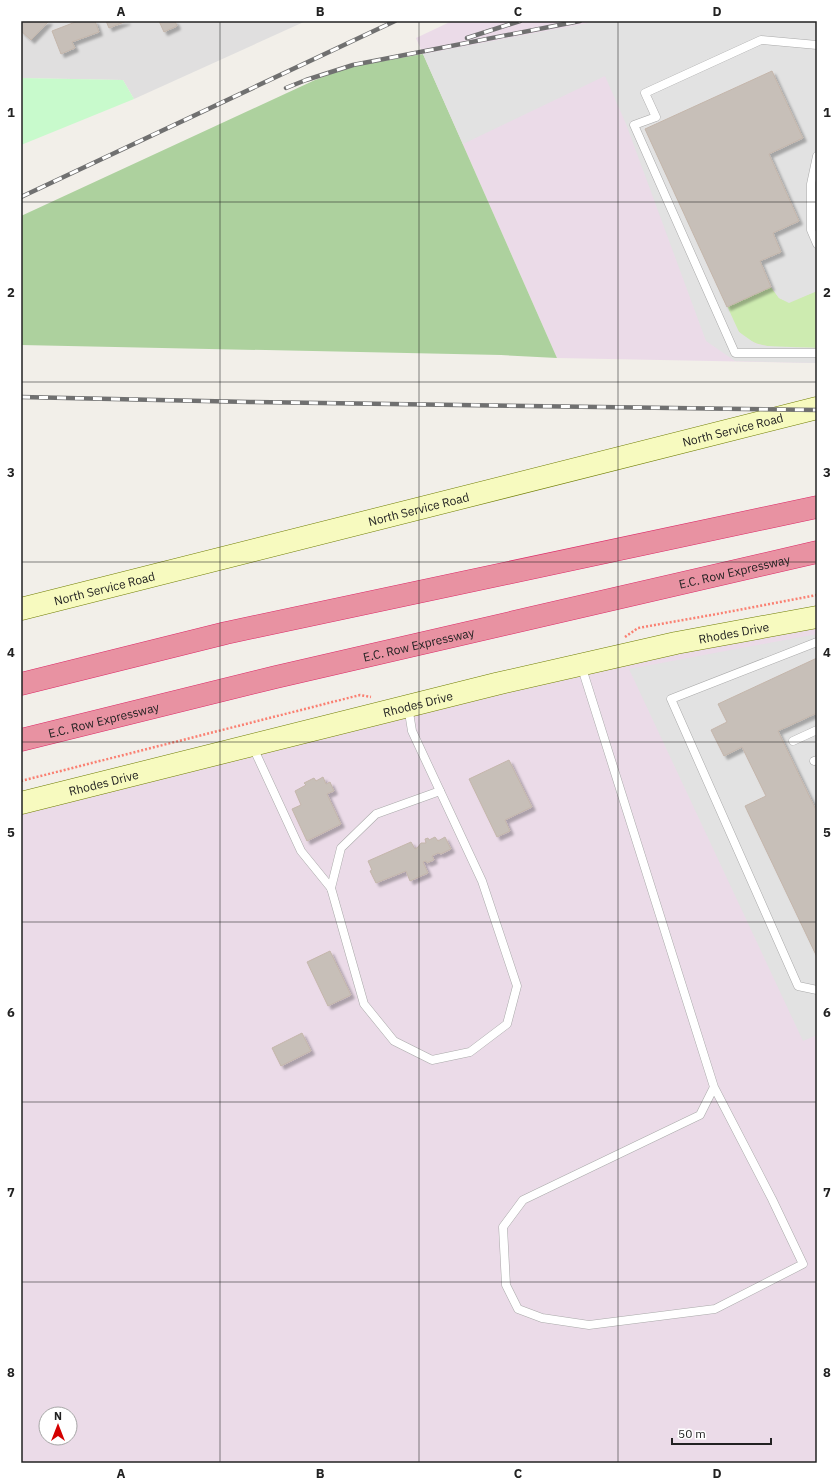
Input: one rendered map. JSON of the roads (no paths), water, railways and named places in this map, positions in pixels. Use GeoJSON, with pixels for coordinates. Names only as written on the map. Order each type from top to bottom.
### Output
{"type":"FeatureCollection","features":[{"type":"Feature","properties":{"kind":"highway"},"geometry":{"type":"LineString","coordinates":[[21,684],[226,633],[817,507]]}},
{"type":"Feature","properties":{"kind":"highway","name":"E.C. Row Expressway"},"geometry":{"type":"LineString","coordinates":[[21,740],[276,677],[817,552]]}},
{"type":"Feature","properties":{"kind":"street","name":"North Service Road"},"geometry":{"type":"LineString","coordinates":[[21,609],[817,408]]}},
{"type":"Feature","properties":{"kind":"street","name":"Rhodes Drive"},"geometry":{"type":"LineString","coordinates":[[21,803],[408,706],[581,665],[676,643],[817,617]]}},
{"type":"Feature","properties":{"kind":"lane"},"geometry":{"type":"LineString","coordinates":[[817,45],[761,40],[645,93],[656,117],[634,125],[735,353],[817,353]]}},
{"type":"Feature","properties":{"kind":"lane"},"geometry":{"type":"LineString","coordinates":[[817,156],[811,184],[811,230],[817,244]]}},
{"type":"Feature","properties":{"kind":"lane"},"geometry":{"type":"LineString","coordinates":[[817,642],[671,699],[798,986],[817,990]]}},
{"type":"Feature","properties":{"kind":"lane"},"geometry":{"type":"LineString","coordinates":[[581,665],[714,1087],[772,1199],[803,1264],[716,1310],[589,1325],[542,1318],[518,1310],[506,1285],[503,1227],[523,1200],[700,1114],[714,1087]]}},
{"type":"Feature","properties":{"kind":"lane"},"geometry":{"type":"LineString","coordinates":[[252,745],[301,852],[330,888],[364,1004],[394,1041],[432,1060],[470,1052],[507,1024],[517,986],[482,881],[412,731],[408,706]]}},
{"type":"Feature","properties":{"kind":"lane"},"geometry":{"type":"LineString","coordinates":[[793,741],[817,730]]}},
{"type":"Feature","properties":{"kind":"lane"},"geometry":{"type":"LineString","coordinates":[[330,888],[341,848],[376,814],[440,791]]}},
{"type":"Feature","properties":{"kind":"railway"},"geometry":{"type":"LineString","coordinates":[[21,197],[395,21]]}},
{"type":"Feature","properties":{"kind":"railway"},"geometry":{"type":"LineString","coordinates":[[467,38],[520,21]]}},
{"type":"Feature","properties":{"kind":"railway"},"geometry":{"type":"LineString","coordinates":[[286,88],[353,65],[580,21]]}},
{"type":"Feature","properties":{"kind":"railway"},"geometry":{"type":"LineString","coordinates":[[21,397],[250,402],[817,410]]}}]}
